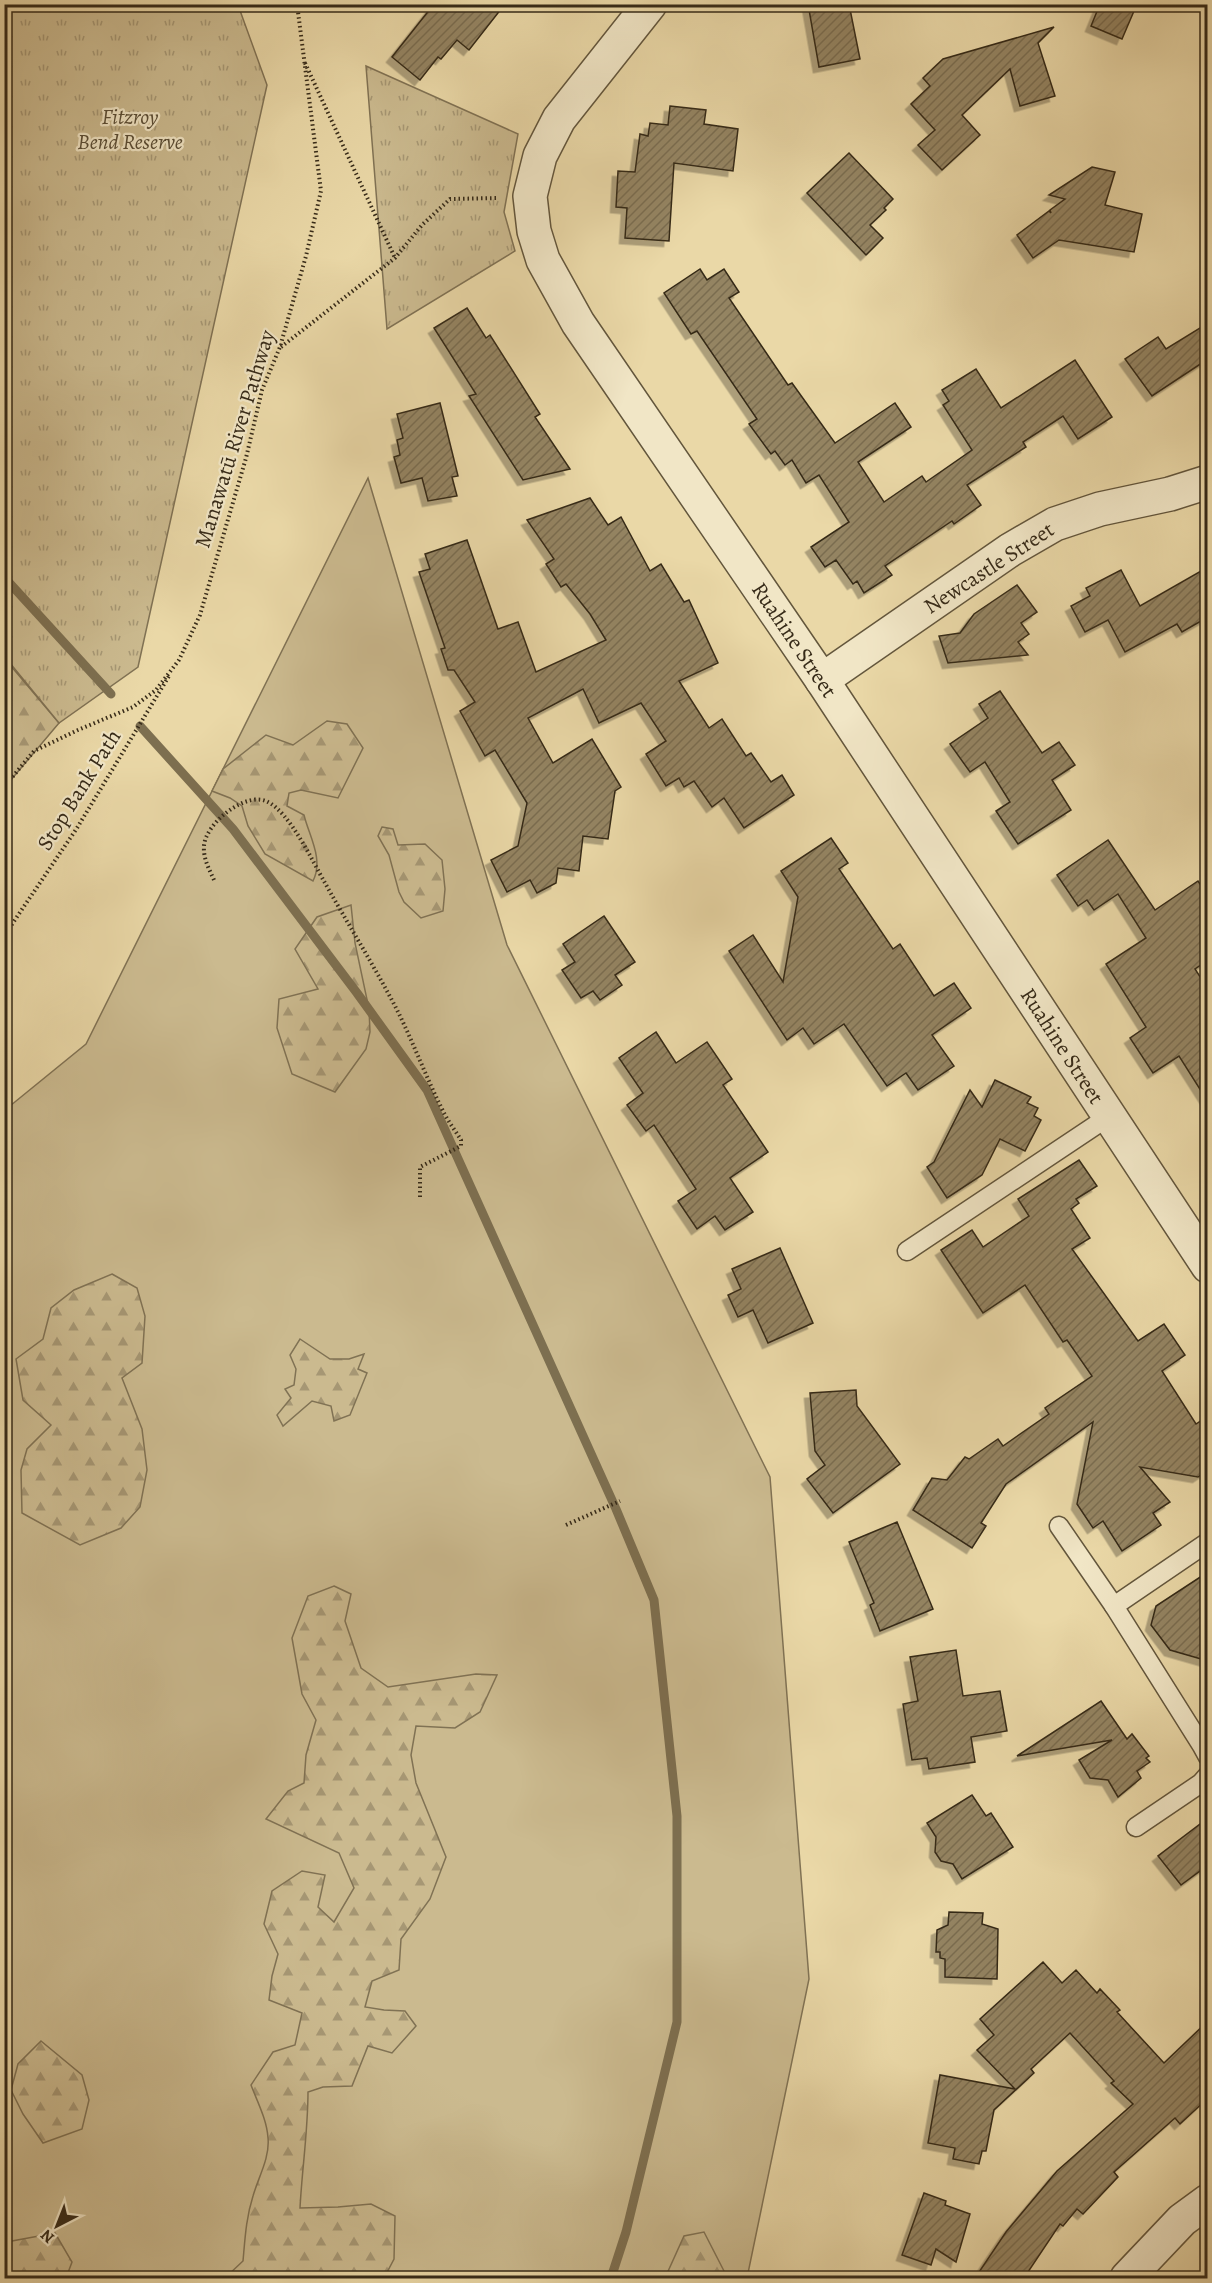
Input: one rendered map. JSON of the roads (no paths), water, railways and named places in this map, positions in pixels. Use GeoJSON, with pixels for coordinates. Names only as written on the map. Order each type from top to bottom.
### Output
{"type":"FeatureCollection","features":[{"type":"Feature","properties":{"kind":"street","name":"Ruahine Street"},"geometry":{"type":"LineString","coordinates":[[650,4],[559,119],[540,156],[530,196],[534,231],[543,260],[578,323],[822,680],[1208,1266]]}},
{"type":"Feature","properties":{"kind":"street","name":"Newcastle Street"},"geometry":{"type":"LineString","coordinates":[[822,680],[1010,550],[1055,524],[1100,509],[1170,494],[1208,482]]}},
{"type":"Feature","properties":{"kind":"street"},"geometry":{"type":"LineString","coordinates":[[1126,2278],[1182,2220],[1208,2201]]}},
{"type":"Feature","properties":{"kind":"lane"},"geometry":{"type":"LineString","coordinates":[[907,1251],[1108,1117]]}},
{"type":"Feature","properties":{"kind":"lane"},"geometry":{"type":"LineString","coordinates":[[1059,1526],[1114,1606],[1208,1757]]}},
{"type":"Feature","properties":{"kind":"lane"},"geometry":{"type":"LineString","coordinates":[[1114,1606],[1208,1542]]}},
{"type":"Feature","properties":{"kind":"lane"},"geometry":{"type":"LineString","coordinates":[[1136,1827],[1201,1783],[1208,1775]]}},
{"type":"Feature","properties":{"kind":"waterway"},"geometry":{"type":"LineString","coordinates":[[4,577],[111,694]]}},
{"type":"Feature","properties":{"kind":"waterway"},"geometry":{"type":"LineString","coordinates":[[140,726],[233,829],[427,1090],[616,1509],[654,1600],[677,1816],[677,2022],[626,2232],[611,2278]]}},
{"type":"Feature","properties":{"kind":"park label","name":"Fitzroy Bend Reserve"},"geometry":{"type":"Point","coordinates":[130,130]}}]}
